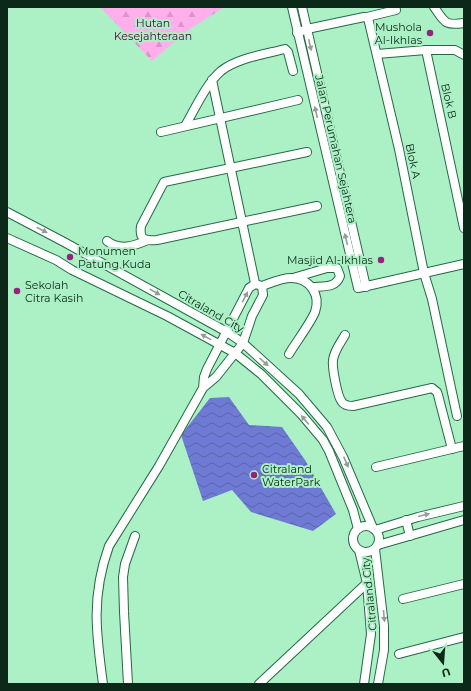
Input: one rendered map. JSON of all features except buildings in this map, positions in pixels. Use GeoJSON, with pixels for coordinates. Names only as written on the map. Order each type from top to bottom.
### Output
{"type":"FeatureCollection","features":[{"type":"Feature","properties":{"kind":"street","name":"Jalan Perumahan Sejahtera"},"geometry":{"type":"LineString","coordinates":[[292,7],[356,285],[358,288],[366,287],[302,7]]}},
{"type":"Feature","properties":{"kind":"street"},"geometry":{"type":"LineString","coordinates":[[434,7],[449,24],[464,23]]}},
{"type":"Feature","properties":{"kind":"street"},"geometry":{"type":"LineString","coordinates":[[297,33],[306,29],[396,10]]}},
{"type":"Feature","properties":{"kind":"street","name":"Blok A"},"geometry":{"type":"LineString","coordinates":[[368,16],[400,149],[424,273],[432,299],[457,416]]}},
{"type":"Feature","properties":{"kind":"street"},"geometry":{"type":"LineString","coordinates":[[185,126],[212,80],[222,70],[238,62],[286,49],[293,71]]}},
{"type":"Feature","properties":{"kind":"street"},"geometry":{"type":"LineString","coordinates":[[377,54],[426,50],[455,50],[464,55]]}},
{"type":"Feature","properties":{"kind":"street","name":"Blok B"},"geometry":{"type":"LineString","coordinates":[[426,50],[464,228]]}},
{"type":"Feature","properties":{"kind":"street"},"geometry":{"type":"LineString","coordinates":[[103,684],[96,627],[96,603],[104,560],[109,546],[159,466],[203,388],[216,377],[243,342],[252,316],[263,295],[242,221],[212,80]]}},
{"type":"Feature","properties":{"kind":"street"},"geometry":{"type":"LineString","coordinates":[[161,132],[298,100]]}},
{"type":"Feature","properties":{"kind":"street"},"geometry":{"type":"LineString","coordinates":[[148,240],[143,238],[140,234],[141,226],[164,182],[307,152]]}},
{"type":"Feature","properties":{"kind":"street"},"geometry":{"type":"LineString","coordinates":[[107,241],[118,246],[128,247],[148,240],[157,240],[317,206]]}},
{"type":"Feature","properties":{"kind":"street","name":"Citraland City"},"geometry":{"type":"LineString","coordinates":[[7,212],[64,242],[243,342],[299,394],[327,427],[343,457],[374,529],[379,537],[377,547],[384,626],[384,650],[378,684]]}},
{"type":"Feature","properties":{"kind":"street","name":"Citraland City"},"geometry":{"type":"LineString","coordinates":[[7,238],[137,300],[235,353],[261,374],[301,414],[323,440],[335,463],[353,510],[358,529],[354,535],[353,542],[359,550],[367,583],[371,634],[364,684]]}},
{"type":"Feature","properties":{"kind":"street"},"geometry":{"type":"LineString","coordinates":[[366,287],[464,264]]}},
{"type":"Feature","properties":{"kind":"street"},"geometry":{"type":"LineString","coordinates":[[203,388],[205,373],[249,288],[286,278],[293,278],[327,268],[337,268],[340,276],[338,282],[334,284],[313,287],[293,278]]}},
{"type":"Feature","properties":{"kind":"street"},"geometry":{"type":"LineString","coordinates":[[288,354],[314,314],[317,305],[313,287]]}},
{"type":"Feature","properties":{"kind":"street"},"geometry":{"type":"LineString","coordinates":[[345,335],[333,358],[336,383],[342,403],[348,406],[353,406],[432,388],[438,395],[452,448]]}},
{"type":"Feature","properties":{"kind":"street"},"geometry":{"type":"LineString","coordinates":[[376,468],[464,446]]}},
{"type":"Feature","properties":{"kind":"street"},"geometry":{"type":"LineString","coordinates":[[358,529],[364,527],[374,529],[464,506]]}},
{"type":"Feature","properties":{"kind":"street"},"geometry":{"type":"LineString","coordinates":[[406,520],[410,536]]}},
{"type":"Feature","properties":{"kind":"street"},"geometry":{"type":"LineString","coordinates":[[377,547],[464,520]]}},
{"type":"Feature","properties":{"kind":"street"},"geometry":{"type":"LineString","coordinates":[[128,684],[123,577],[125,564],[135,536]]}},
{"type":"Feature","properties":{"kind":"street","name":"Citraland City"},"geometry":{"type":"LineString","coordinates":[[359,550],[367,552],[377,547]]}},
{"type":"Feature","properties":{"kind":"street"},"geometry":{"type":"LineString","coordinates":[[259,684],[367,583]]}},
{"type":"Feature","properties":{"kind":"street"},"geometry":{"type":"LineString","coordinates":[[403,599],[464,584]]}},
{"type":"Feature","properties":{"kind":"street"},"geometry":{"type":"LineString","coordinates":[[369,601],[382,600]]}},
{"type":"Feature","properties":{"kind":"street"},"geometry":{"type":"LineString","coordinates":[[399,654],[464,637]]}},
{"type":"Feature","properties":{"kind":"green space","name":"Hutan Kesejahteraan"},"geometry":{"type":"Polygon","coordinates":[[[100,7],[227,7],[190,29],[152,61],[100,7]]]}},
{"type":"Feature","properties":{"kind":"water","name":"Citraland WaterPark"},"geometry":{"type":"Polygon","coordinates":[[[229,397],[249,425],[282,427],[305,460],[336,514],[313,531],[251,512],[232,490],[203,501],[181,435],[210,398],[229,397]]]}},
{"type":"Feature","properties":{"kind":"place","name":"Mushola Al-Ikhlas"},"geometry":{"type":"Point","coordinates":[430,33]}},
{"type":"Feature","properties":{"kind":"place","name":"Monumen Patung Kuda"},"geometry":{"type":"Point","coordinates":[70,257]}},
{"type":"Feature","properties":{"kind":"place","name":"Masjid Al-Ikhlas"},"geometry":{"type":"Point","coordinates":[381,260]}},
{"type":"Feature","properties":{"kind":"place","name":"Sekolah Citra Kasih"},"geometry":{"type":"Point","coordinates":[17,291]}},
{"type":"Feature","properties":{"kind":"place","name":"Citraland WaterPark"},"geometry":{"type":"Point","coordinates":[254,475]}}]}
